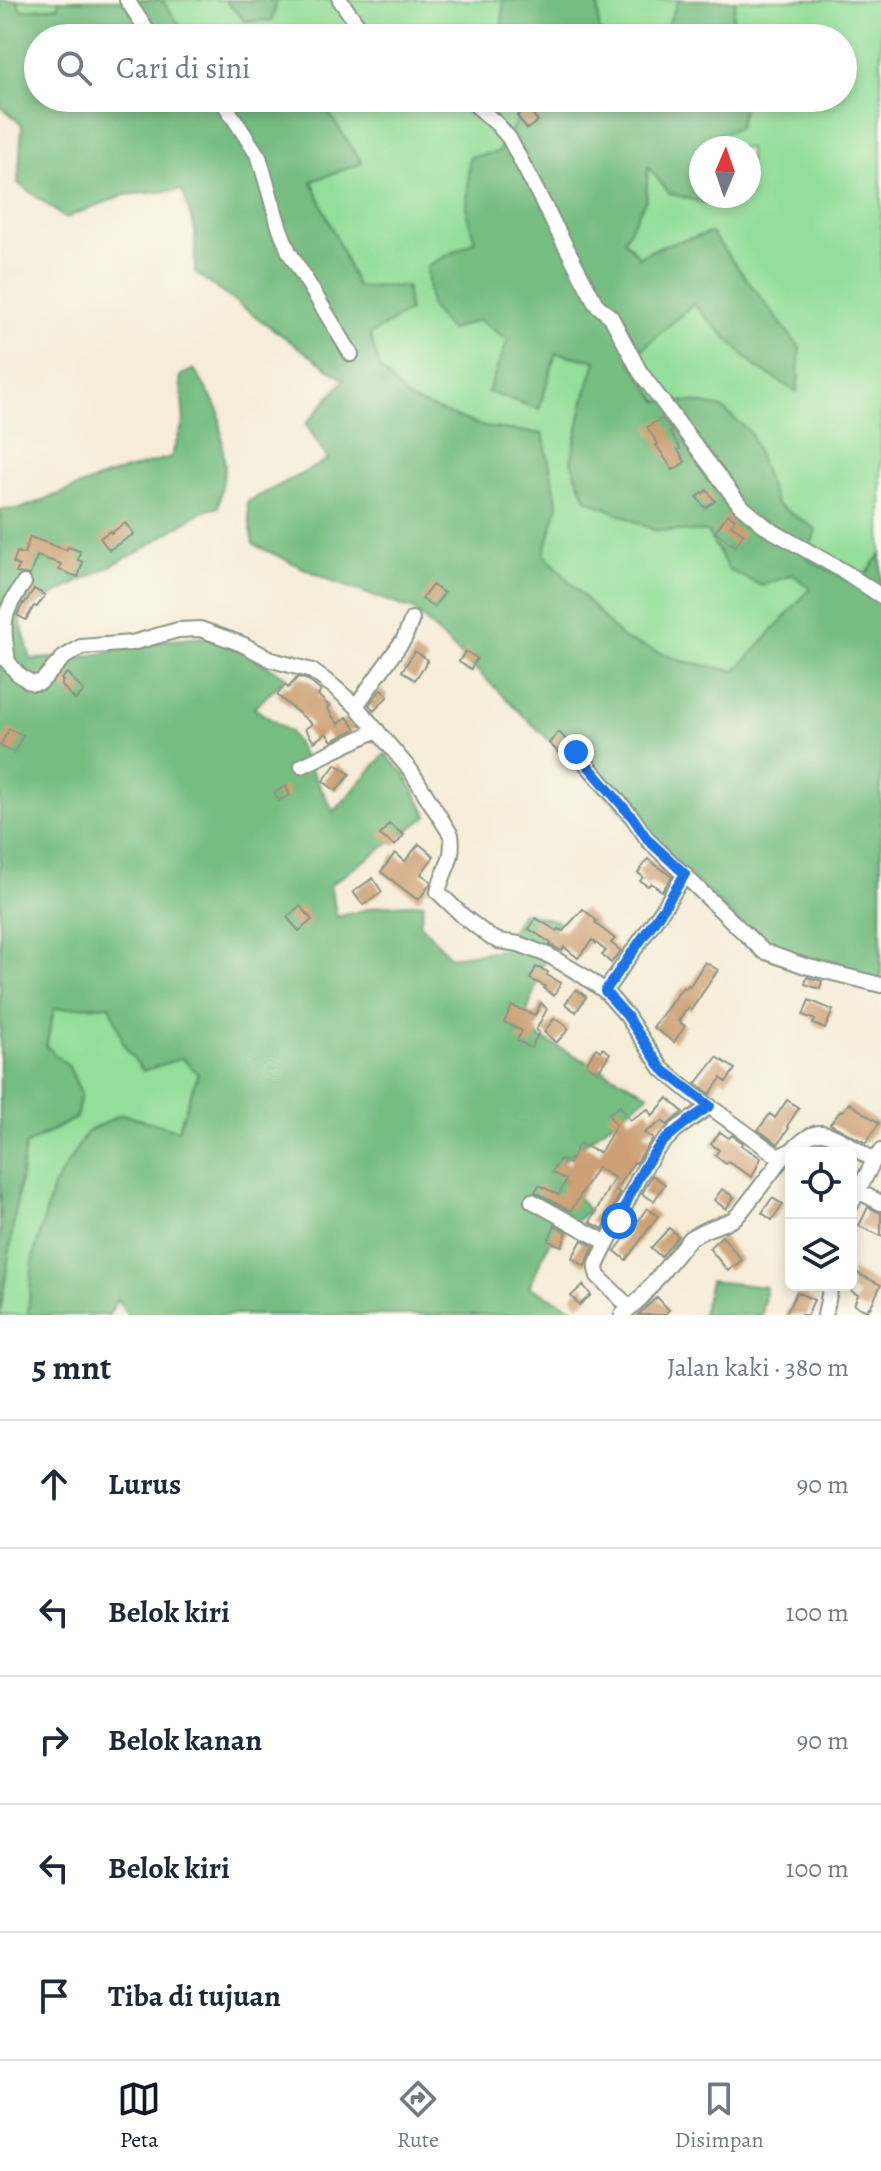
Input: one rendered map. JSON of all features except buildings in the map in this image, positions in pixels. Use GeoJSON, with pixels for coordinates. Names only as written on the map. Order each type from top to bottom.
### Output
{"type":"FeatureCollection","features":[{"type":"Feature","properties":{"kind":"street"},"geometry":{"type":"LineString","coordinates":[[127,0],[143,24]]}},
{"type":"Feature","properties":{"kind":"street"},"geometry":{"type":"LineString","coordinates":[[340,0],[357,24]]}},
{"type":"Feature","properties":{"kind":"street"},"geometry":{"type":"LineString","coordinates":[[230,112],[259,157],[283,238],[351,354]]}},
{"type":"Feature","properties":{"kind":"street"},"geometry":{"type":"LineString","coordinates":[[484,112],[509,138],[596,304],[611,317],[640,372],[730,494],[769,529],[881,596]]}},
{"type":"Feature","properties":{"kind":"street"},"geometry":{"type":"LineString","coordinates":[[24,583],[5,615],[4,657],[28,681],[41,682],[63,658],[81,647],[132,643],[178,630],[200,629],[242,644],[272,660],[312,671],[333,686],[356,706],[411,771],[451,835],[452,857],[438,889],[439,894],[490,937],[550,956],[605,991],[627,1016],[662,1069],[776,1155],[785,1155]]}},
{"type":"Feature","properties":{"kind":"street"},"geometry":{"type":"LineString","coordinates":[[356,706],[404,639],[412,619]]}},
{"type":"Feature","properties":{"kind":"street"},"geometry":{"type":"LineString","coordinates":[[302,766],[377,730]]}},
{"type":"Feature","properties":{"kind":"street"},"geometry":{"type":"LineString","coordinates":[[576,752],[648,840],[767,953],[881,985]]}},
{"type":"Feature","properties":{"kind":"street"},"geometry":{"type":"LineString","coordinates":[[605,991],[685,874]]}},
{"type":"Feature","properties":{"kind":"street"},"geometry":{"type":"LineString","coordinates":[[710,1106],[677,1129],[656,1150],[645,1166],[597,1264],[598,1276],[626,1311],[641,1298],[690,1238],[732,1220],[740,1213],[785,1155]]}},
{"type":"Feature","properties":{"kind":"street"},"geometry":{"type":"LineString","coordinates":[[796,1147],[820,1133],[878,1156],[857,1193]]}},
{"type":"Feature","properties":{"kind":"street"},"geometry":{"type":"LineString","coordinates":[[857,1199],[881,1203]]}},
{"type":"Feature","properties":{"kind":"street"},"geometry":{"type":"LineString","coordinates":[[532,1201],[607,1243]]}},
{"type":"Feature","properties":{"kind":"street"},"geometry":{"type":"LineString","coordinates":[[825,1315],[830,1291]]}},
{"type":"Feature","properties":{"kind":"green space"},"geometry":{"type":"Polygon","coordinates":[[[0,0],[17,0],[21,10],[58,7],[59,0],[162,0],[179,24],[24,24],[24,112],[328,112],[362,163],[312,181],[357,287],[406,286],[409,311],[370,335],[380,369],[408,399],[484,427],[543,434],[558,506],[544,554],[623,639],[682,661],[736,671],[810,589],[793,574],[762,586],[729,570],[707,532],[654,530],[586,499],[571,462],[596,361],[556,353],[539,409],[488,392],[508,340],[479,320],[450,330],[430,307],[427,266],[475,241],[467,214],[469,157],[498,152],[522,112],[742,112],[738,128],[711,136],[689,136],[689,199],[669,193],[648,167],[646,199],[624,240],[639,257],[664,245],[711,233],[800,348],[797,392],[756,367],[693,304],[630,360],[658,401],[694,402],[722,408],[750,432],[776,504],[816,529],[807,558],[857,586],[881,554],[881,986],[826,961],[773,956],[414,610],[333,582],[253,544],[247,502],[328,460],[306,424],[344,380],[195,273],[195,230],[182,190],[124,195],[65,218],[18,183],[22,125],[0,106],[0,0]]]}},
{"type":"Feature","properties":{"kind":"green space"},"geometry":{"type":"Polygon","coordinates":[[[17,0],[59,0],[58,7],[21,10],[17,0]]]}},
{"type":"Feature","properties":{"kind":"green space"},"geometry":{"type":"Polygon","coordinates":[[[162,0],[225,0],[245,21],[272,20],[277,0],[503,0],[502,24],[179,24],[162,0]]]}},
{"type":"Feature","properties":{"kind":"green space"},"geometry":{"type":"Polygon","coordinates":[[[225,0],[277,0],[272,20],[245,21],[225,0]]]}},
{"type":"Feature","properties":{"kind":"green space"},"geometry":{"type":"Polygon","coordinates":[[[503,0],[598,0],[599,24],[502,24],[503,0]]]}},
{"type":"Feature","properties":{"kind":"green space"},"geometry":{"type":"Polygon","coordinates":[[[598,0],[679,0],[668,24],[599,24],[598,0]]]}},
{"type":"Feature","properties":{"kind":"green space"},"geometry":{"type":"Polygon","coordinates":[[[679,0],[736,0],[732,24],[668,24],[679,0]]]}},
{"type":"Feature","properties":{"kind":"green space"},"geometry":{"type":"Polygon","coordinates":[[[736,0],[881,0],[881,554],[857,586],[806,558],[816,529],[776,504],[750,432],[658,401],[629,360],[693,304],[756,367],[797,391],[799,376],[664,245],[639,257],[624,240],[646,199],[647,166],[689,192],[689,208],[761,208],[761,136],[711,136],[738,128],[742,112],[857,112],[857,24],[732,24],[736,0]]]}},
{"type":"Feature","properties":{"kind":"green space"},"geometry":{"type":"Polygon","coordinates":[[[328,112],[522,112],[467,214],[475,241],[427,266],[479,320],[509,340],[539,409],[556,353],[597,361],[584,400],[571,462],[654,530],[707,532],[729,570],[762,586],[793,574],[811,589],[736,671],[682,661],[623,639],[543,554],[558,506],[543,434],[484,427],[407,399],[380,369],[370,335],[409,311],[406,286],[357,287],[312,181],[362,163],[328,112]]]}},
{"type":"Feature","properties":{"kind":"green space"},"geometry":{"type":"Polygon","coordinates":[[[194,369],[219,410],[225,469],[218,507],[201,512],[142,550],[18,613],[31,659],[83,657],[163,641],[203,637],[241,651],[287,677],[254,708],[290,732],[334,812],[385,754],[404,773],[428,816],[330,885],[337,917],[379,906],[424,903],[420,923],[450,957],[502,950],[522,912],[557,921],[522,1028],[649,1094],[555,1167],[589,1211],[550,1241],[529,1287],[586,1315],[127,1315],[117,1299],[109,1315],[28,1315],[33,1259],[53,1187],[87,1132],[122,1114],[178,1130],[198,1074],[182,1058],[143,1071],[125,1047],[110,1005],[54,1009],[46,1046],[69,1067],[81,1093],[76,1118],[25,1146],[0,1315],[0,510],[20,509],[109,475],[171,457],[184,421],[180,376],[194,369]]]}},
{"type":"Feature","properties":{"kind":"green space"},"geometry":{"type":"Polygon","coordinates":[[[110,1004],[125,1047],[182,1058],[198,1073],[178,1130],[122,1114],[87,1132],[53,1187],[33,1259],[28,1315],[0,1315],[25,1146],[76,1118],[81,1093],[69,1067],[46,1047],[54,1009],[110,1004]]]}},
{"type":"Feature","properties":{"kind":"green space"},"geometry":{"type":"Polygon","coordinates":[[[710,1281],[766,1287],[762,1315],[702,1315],[710,1281]]]}},
{"type":"Feature","properties":{"kind":"route"},"geometry":{"type":"LineString","coordinates":[[576,752],[648,840],[685,874],[605,991],[641,1035],[662,1069],[710,1106],[677,1129],[656,1150],[619,1221]]}}]}
